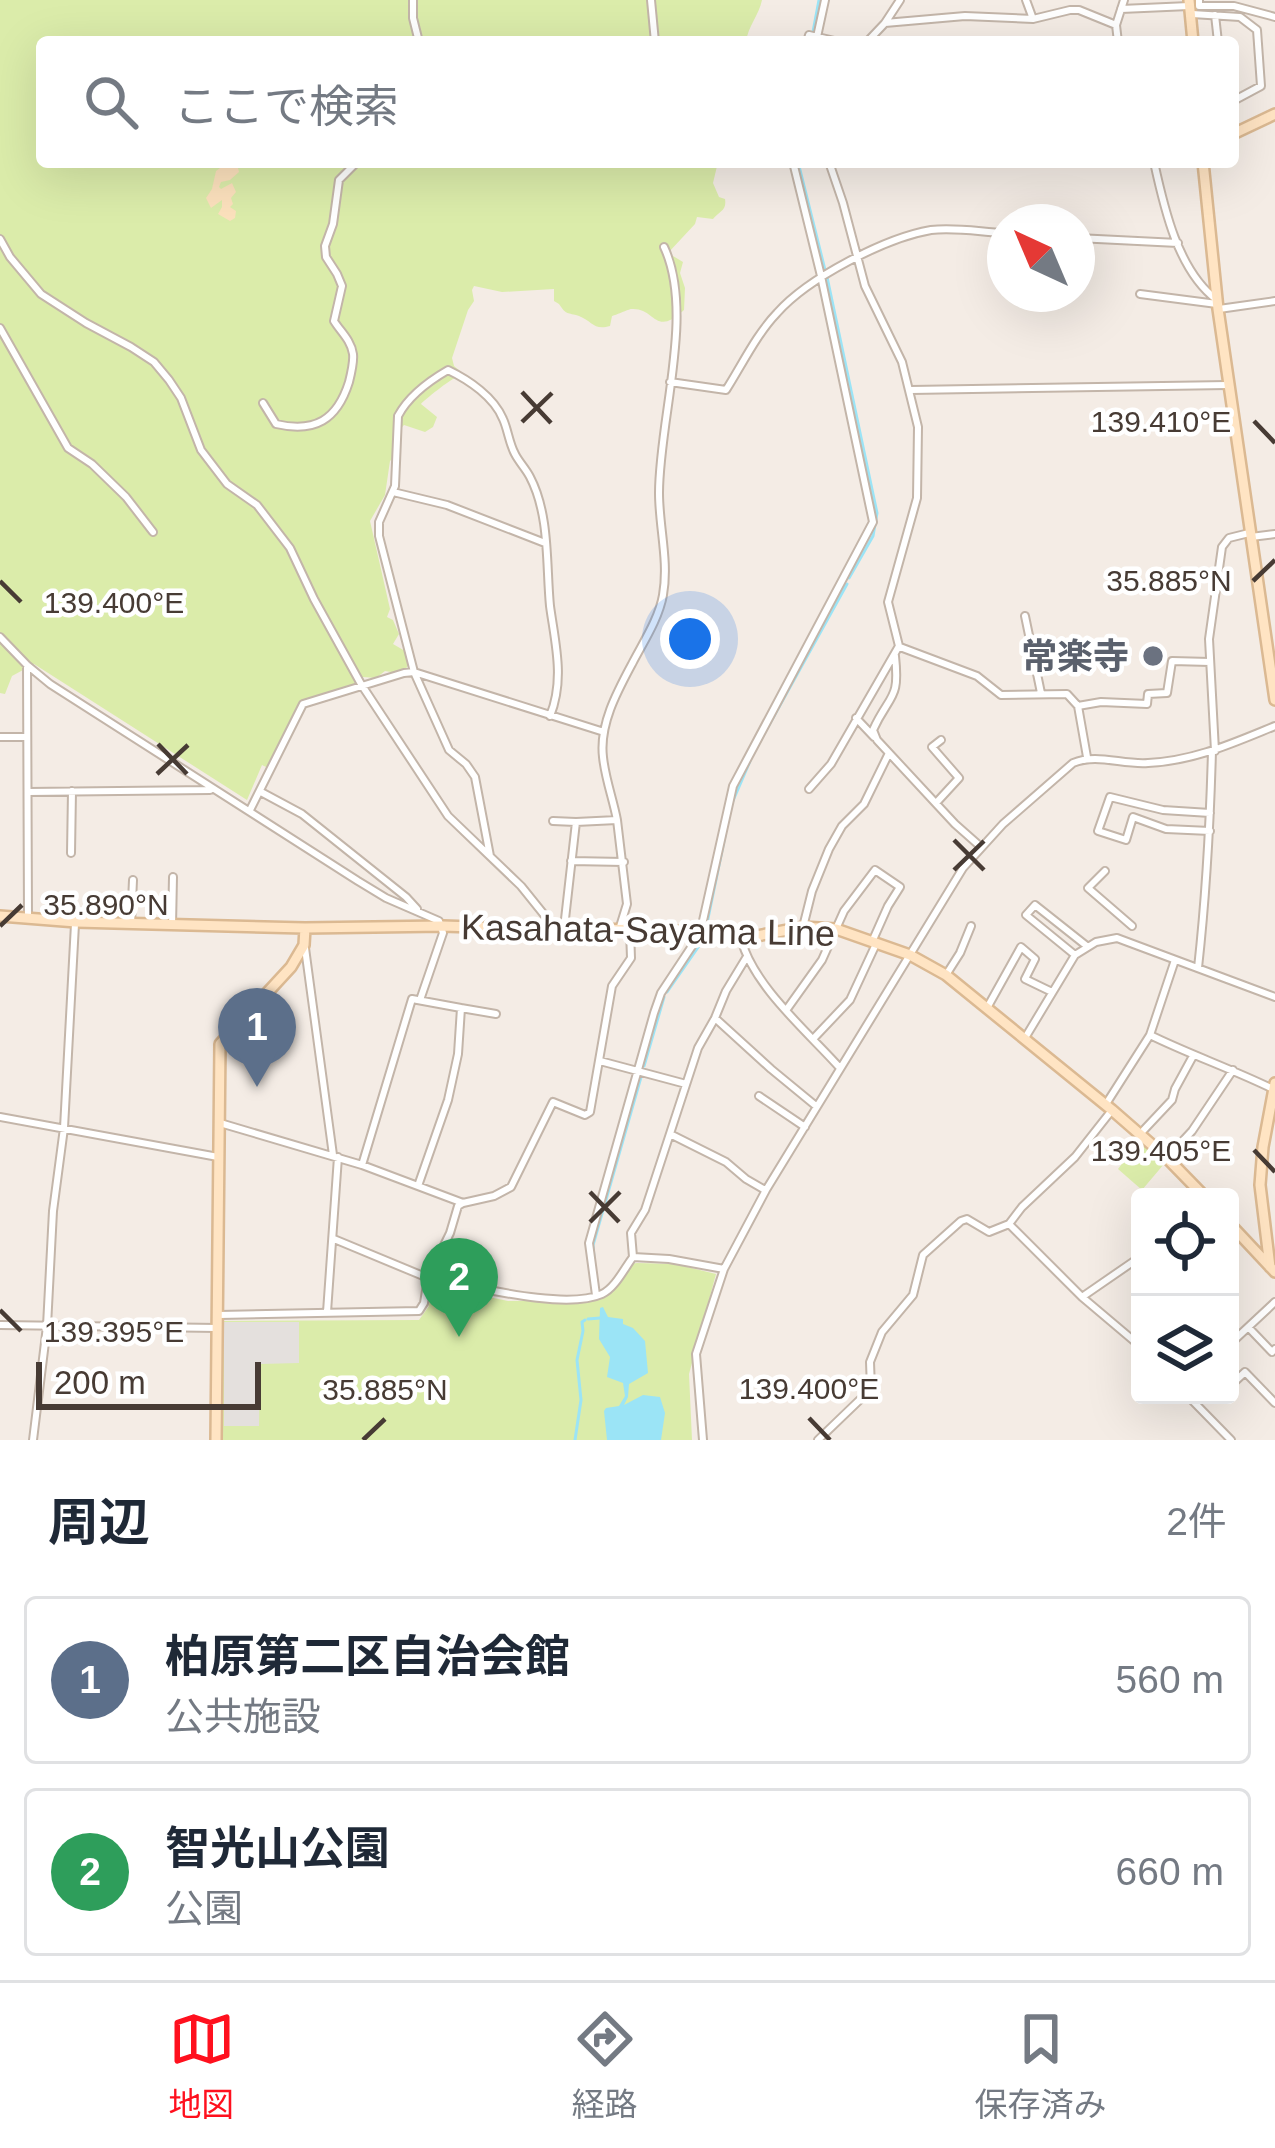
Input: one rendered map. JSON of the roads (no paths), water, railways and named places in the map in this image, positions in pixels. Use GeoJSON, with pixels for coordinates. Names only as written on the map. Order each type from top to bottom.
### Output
{"type":"FeatureCollection","features":[{"type":"Feature","properties":{"kind":"main road"},"geometry":{"type":"LineString","coordinates":[[1192,5],[1193,36]]}},
{"type":"Feature","properties":{"kind":"main road"},"geometry":{"type":"LineString","coordinates":[[1239,131],[1275,114]]}},
{"type":"Feature","properties":{"kind":"main road"},"geometry":{"type":"LineString","coordinates":[[1204,168],[1228,385],[1275,700]]}},
{"type":"Feature","properties":{"kind":"main road","name":"Kasahata-Sayama Line"},"geometry":{"type":"LineString","coordinates":[[0,916],[305,928],[662,929],[741,939],[803,927],[836,929],[910,955],[946,976],[1109,1107],[1195,1187]]}},
{"type":"Feature","properties":{"kind":"main road"},"geometry":{"type":"LineString","coordinates":[[216,1440],[220,1044],[291,967],[304,945],[305,928]]}},
{"type":"Feature","properties":{"kind":"main road"},"geometry":{"type":"LineString","coordinates":[[1273,1269],[1260,1185],[1274,1090]]}},
{"type":"Feature","properties":{"kind":"main road"},"geometry":{"type":"LineString","coordinates":[[1239,1233],[1273,1269]]}},
{"type":"Feature","properties":{"kind":"street"},"geometry":{"type":"LineString","coordinates":[[413,0],[418,36]]}},
{"type":"Feature","properties":{"kind":"street"},"geometry":{"type":"LineString","coordinates":[[651,0],[654,36]]}},
{"type":"Feature","properties":{"kind":"street"},"geometry":{"type":"LineString","coordinates":[[817,36],[825,0]]}},
{"type":"Feature","properties":{"kind":"street"},"geometry":{"type":"LineString","coordinates":[[873,36],[900,0]]}},
{"type":"Feature","properties":{"kind":"street"},"geometry":{"type":"LineString","coordinates":[[1027,0],[1033,19]]}},
{"type":"Feature","properties":{"kind":"street"},"geometry":{"type":"LineString","coordinates":[[1117,36],[1123,4],[1234,6],[1275,16]]}},
{"type":"Feature","properties":{"kind":"street"},"geometry":{"type":"LineString","coordinates":[[1192,5],[1216,15],[1240,17],[1257,30],[1262,86],[1239,97]]}},
{"type":"Feature","properties":{"kind":"street"},"geometry":{"type":"LineString","coordinates":[[885,23],[952,16],[1033,19],[1079,10],[1116,25]]}},
{"type":"Feature","properties":{"kind":"street"},"geometry":{"type":"LineString","coordinates":[[1216,15],[1218,36]]}},
{"type":"Feature","properties":{"kind":"street"},"geometry":{"type":"LineString","coordinates":[[263,403],[276,424],[298,428],[328,418],[342,402],[353,354],[334,321],[342,286],[325,246],[339,180],[351,168]]}},
{"type":"Feature","properties":{"kind":"street"},"geometry":{"type":"LineString","coordinates":[[598,1295],[590,1243],[661,993],[700,934],[733,786],[873,522],[794,168]]}},
{"type":"Feature","properties":{"kind":"street"},"geometry":{"type":"LineString","coordinates":[[809,789],[831,764],[899,646],[888,602],[917,498],[917,428],[910,390],[902,362],[865,286],[831,168]]}},
{"type":"Feature","properties":{"kind":"street"},"geometry":{"type":"LineString","coordinates":[[1156,168],[1178,243],[1203,290],[1218,304]]}},
{"type":"Feature","properties":{"kind":"street"},"geometry":{"type":"LineString","coordinates":[[670,382],[726,391],[775,314],[821,276],[927,231],[987,232]]}},
{"type":"Feature","properties":{"kind":"street"},"geometry":{"type":"LineString","coordinates":[[0,239],[41,294],[131,346],[169,380],[201,450],[227,484],[257,506],[290,548],[361,684],[448,816],[560,930]]}},
{"type":"Feature","properties":{"kind":"street"},"geometry":{"type":"LineString","coordinates":[[1095,239],[1178,243]]}},
{"type":"Feature","properties":{"kind":"street"},"geometry":{"type":"LineString","coordinates":[[220,1123],[336,1156],[463,1203],[511,1187],[554,1102],[585,1115],[590,1112],[612,986],[631,958],[624,930],[624,862],[602,754],[604,732],[620,685],[663,597],[660,450],[678,308],[664,248]]}},
{"type":"Feature","properties":{"kind":"street"},"geometry":{"type":"LineString","coordinates":[[1140,294],[1218,304],[1275,301]]}},
{"type":"Feature","properties":{"kind":"street"},"geometry":{"type":"LineString","coordinates":[[0,328],[68,448],[126,497],[153,532]]}},
{"type":"Feature","properties":{"kind":"street"},"geometry":{"type":"LineString","coordinates":[[490,856],[476,777],[449,749],[414,672],[379,536],[397,472],[398,416],[427,384],[448,370],[484,394],[500,413],[537,495],[559,670],[558,694],[550,716]]}},
{"type":"Feature","properties":{"kind":"street"},"geometry":{"type":"LineString","coordinates":[[910,390],[1228,385]]}},
{"type":"Feature","properties":{"kind":"street"},"geometry":{"type":"LineString","coordinates":[[393,492],[447,505],[545,542]]}},
{"type":"Feature","properties":{"kind":"street"},"geometry":{"type":"LineString","coordinates":[[1198,968],[1214,751],[1209,639],[1222,548],[1229,538],[1275,534]]}},
{"type":"Feature","properties":{"kind":"street"},"geometry":{"type":"LineString","coordinates":[[1025,616],[1041,693]]}},
{"type":"Feature","properties":{"kind":"street"},"geometry":{"type":"LineString","coordinates":[[0,637],[50,683],[215,790],[386,898],[433,917],[443,926],[443,933],[420,1000]]}},
{"type":"Feature","properties":{"kind":"street"},"geometry":{"type":"LineString","coordinates":[[899,646],[977,676],[1000,695],[1067,694],[1078,706],[1087,757]]}},
{"type":"Feature","properties":{"kind":"street"},"geometry":{"type":"LineString","coordinates":[[877,740],[873,730],[899,682],[895,656]]}},
{"type":"Feature","properties":{"kind":"street"},"geometry":{"type":"LineString","coordinates":[[1078,706],[1147,704],[1148,694],[1167,693],[1172,661],[1210,662]]}},
{"type":"Feature","properties":{"kind":"street"},"geometry":{"type":"LineString","coordinates":[[27,665],[28,918]]}},
{"type":"Feature","properties":{"kind":"street"},"geometry":{"type":"LineString","coordinates":[[250,810],[303,704],[414,672],[604,732]]}},
{"type":"Feature","properties":{"kind":"street"},"geometry":{"type":"LineString","coordinates":[[856,718],[982,847]]}},
{"type":"Feature","properties":{"kind":"street"},"geometry":{"type":"LineString","coordinates":[[704,1440],[696,1354],[724,1269],[766,1190],[963,868],[1059,772],[1087,757],[1141,764],[1178,760],[1214,751],[1275,725]]}},
{"type":"Feature","properties":{"kind":"street"},"geometry":{"type":"LineString","coordinates":[[0,737],[28,737]]}},
{"type":"Feature","properties":{"kind":"street"},"geometry":{"type":"LineString","coordinates":[[936,803],[959,778],[932,747],[940,740]]}},
{"type":"Feature","properties":{"kind":"street"},"geometry":{"type":"LineString","coordinates":[[803,927],[824,860],[842,826],[864,804],[889,753]]}},
{"type":"Feature","properties":{"kind":"street"},"geometry":{"type":"LineString","coordinates":[[28,792],[215,790]]}},
{"type":"Feature","properties":{"kind":"street"},"geometry":{"type":"LineString","coordinates":[[71,853],[72,791]]}},
{"type":"Feature","properties":{"kind":"street"},"geometry":{"type":"LineString","coordinates":[[260,791],[302,814],[420,912]]}},
{"type":"Feature","properties":{"kind":"street"},"geometry":{"type":"LineString","coordinates":[[1210,813],[1163,810],[1109,797],[1098,831],[1126,840],[1133,817],[1166,829],[1210,831]]}},
{"type":"Feature","properties":{"kind":"street"},"geometry":{"type":"LineString","coordinates":[[553,821],[617,820]]}},
{"type":"Feature","properties":{"kind":"street"},"geometry":{"type":"LineString","coordinates":[[560,930],[576,822]]}},
{"type":"Feature","properties":{"kind":"street"},"geometry":{"type":"LineString","coordinates":[[571,861],[624,862]]}},
{"type":"Feature","properties":{"kind":"street"},"geometry":{"type":"LineString","coordinates":[[788,1010],[822,960],[844,911],[875,870],[900,887],[850,1000],[814,1038]]}},
{"type":"Feature","properties":{"kind":"street"},"geometry":{"type":"LineString","coordinates":[[1105,871],[1088,888],[1132,926]]}},
{"type":"Feature","properties":{"kind":"street"},"geometry":{"type":"LineString","coordinates":[[172,925],[173,877]]}},
{"type":"Feature","properties":{"kind":"street"},"geometry":{"type":"LineString","coordinates":[[131,923],[133,880]]}},
{"type":"Feature","properties":{"kind":"street"},"geometry":{"type":"LineString","coordinates":[[1075,955],[1026,915],[1035,904],[1088,947]]}},
{"type":"Feature","properties":{"kind":"street"},"geometry":{"type":"LineString","coordinates":[[33,1440],[64,1128],[76,922]]}},
{"type":"Feature","properties":{"kind":"street"},"geometry":{"type":"LineString","coordinates":[[946,976],[971,926]]}},
{"type":"Feature","properties":{"kind":"street"},"geometry":{"type":"LineString","coordinates":[[1025,1038],[1075,955],[1117,938],[1275,997]]}},
{"type":"Feature","properties":{"kind":"street"},"geometry":{"type":"LineString","coordinates":[[741,939],[746,958],[763,985],[840,1068]]}},
{"type":"Feature","properties":{"kind":"street"},"geometry":{"type":"LineString","coordinates":[[304,945],[336,1156],[327,1312]]}},
{"type":"Feature","properties":{"kind":"street"},"geometry":{"type":"LineString","coordinates":[[987,1008],[1021,947],[1035,959],[1024,979],[1052,992]]}},
{"type":"Feature","properties":{"kind":"street"},"geometry":{"type":"LineString","coordinates":[[334,1240],[428,1278],[554,1299],[598,1295],[611,1287],[633,1257],[631,1233],[645,1210],[698,1048],[746,958]]}},
{"type":"Feature","properties":{"kind":"street"},"geometry":{"type":"LineString","coordinates":[[818,1440],[871,1389],[870,1362],[882,1333],[913,1295],[923,1255],[961,1221],[989,1232],[1009,1224],[1076,1157],[1150,1035],[1175,960]]}},
{"type":"Feature","properties":{"kind":"street"},"geometry":{"type":"LineString","coordinates":[[362,1165],[412,999],[496,1014]]}},
{"type":"Feature","properties":{"kind":"street"},"geometry":{"type":"LineString","coordinates":[[418,1184],[448,1100],[461,1008]]}},
{"type":"Feature","properties":{"kind":"street"},"geometry":{"type":"LineString","coordinates":[[716,1018],[818,1107]]}},
{"type":"Feature","properties":{"kind":"street"},"geometry":{"type":"LineString","coordinates":[[1150,1035],[1274,1090]]}},
{"type":"Feature","properties":{"kind":"street"},"geometry":{"type":"LineString","coordinates":[[1140,1134],[1172,1100],[1193,1056]]}},
{"type":"Feature","properties":{"kind":"street"},"geometry":{"type":"LineString","coordinates":[[600,1061],[686,1084]]}},
{"type":"Feature","properties":{"kind":"street"},"geometry":{"type":"LineString","coordinates":[[1167,1158],[1192,1131],[1233,1070]]}},
{"type":"Feature","properties":{"kind":"street"},"geometry":{"type":"LineString","coordinates":[[759,1096],[805,1127]]}},
{"type":"Feature","properties":{"kind":"street"},"geometry":{"type":"LineString","coordinates":[[0,1117],[221,1157]]}},
{"type":"Feature","properties":{"kind":"street"},"geometry":{"type":"LineString","coordinates":[[670,1134],[726,1162],[766,1190]]}},
{"type":"Feature","properties":{"kind":"street"},"geometry":{"type":"LineString","coordinates":[[0,1325],[419,1311],[428,1278],[463,1203]]}},
{"type":"Feature","properties":{"kind":"street"},"geometry":{"type":"LineString","coordinates":[[1009,1224],[1131,1338]]}},
{"type":"Feature","properties":{"kind":"street"},"geometry":{"type":"LineString","coordinates":[[633,1257],[669,1258],[724,1269]]}},
{"type":"Feature","properties":{"kind":"street"},"geometry":{"type":"LineString","coordinates":[[1082,1297],[1131,1263]]}},
{"type":"Feature","properties":{"kind":"street"},"geometry":{"type":"LineString","coordinates":[[1239,1336],[1275,1302]]}},
{"type":"Feature","properties":{"kind":"street"},"geometry":{"type":"LineString","coordinates":[[1249,1328],[1272,1352],[1275,1349]]}},
{"type":"Feature","properties":{"kind":"street"},"geometry":{"type":"LineString","coordinates":[[1239,1378],[1245,1372],[1275,1403]]}},
{"type":"Feature","properties":{"kind":"street"},"geometry":{"type":"LineString","coordinates":[[1196,1404],[1232,1440]]}},
{"type":"Feature","properties":{"kind":"water"},"geometry":{"type":"Polygon","coordinates":[[[603,1307],[608,1317],[623,1319],[645,1341],[648,1373],[629,1384],[624,1405],[643,1395],[660,1397],[665,1413],[661,1440],[607,1440],[604,1411],[619,1406],[625,1396],[623,1383],[607,1377],[610,1357],[599,1339],[603,1307]]]}},
{"type":"Feature","properties":{"kind":"waterway"},"geometry":{"type":"LineString","coordinates":[[813,32],[819,0]]}},
{"type":"Feature","properties":{"kind":"waterway"},"geometry":{"type":"LineString","coordinates":[[800,168],[825,270]]}},
{"type":"Feature","properties":{"kind":"waterway"},"geometry":{"type":"LineString","coordinates":[[827,277],[877,513],[873,536],[849,578]]}},
{"type":"Feature","properties":{"kind":"waterway"},"geometry":{"type":"LineString","coordinates":[[753,754],[847,584]]}},
{"type":"Feature","properties":{"kind":"waterway"},"geometry":{"type":"LineString","coordinates":[[732,803],[750,761]]}},
{"type":"Feature","properties":{"kind":"waterway"},"geometry":{"type":"LineString","coordinates":[[706,928],[725,836]]}},
{"type":"Feature","properties":{"kind":"waterway"},"geometry":{"type":"LineString","coordinates":[[667,992],[701,943]]}},
{"type":"Feature","properties":{"kind":"waterway"},"geometry":{"type":"LineString","coordinates":[[644,1066],[664,997]]}},
{"type":"Feature","properties":{"kind":"waterway"},"geometry":{"type":"LineString","coordinates":[[594,1258],[593,1245],[641,1077]]}},
{"type":"Feature","properties":{"kind":"waterway"},"geometry":{"type":"LineString","coordinates":[[588,1319],[600,1318]]}},
{"type":"Feature","properties":{"kind":"waterway"},"geometry":{"type":"LineString","coordinates":[[575,1440],[581,1400],[577,1360],[585,1320]]}},
{"type":"Feature","properties":{"kind":"place","name":"常楽寺"},"geometry":{"type":"Point","coordinates":[1153,656]}},
{"type":"Feature","properties":{"kind":"place","name":"柏原第二区自治会館"},"geometry":{"type":"Point","coordinates":[257,1087]}},
{"type":"Feature","properties":{"kind":"place","name":"智光山公園"},"geometry":{"type":"Point","coordinates":[459,1337]}}]}
